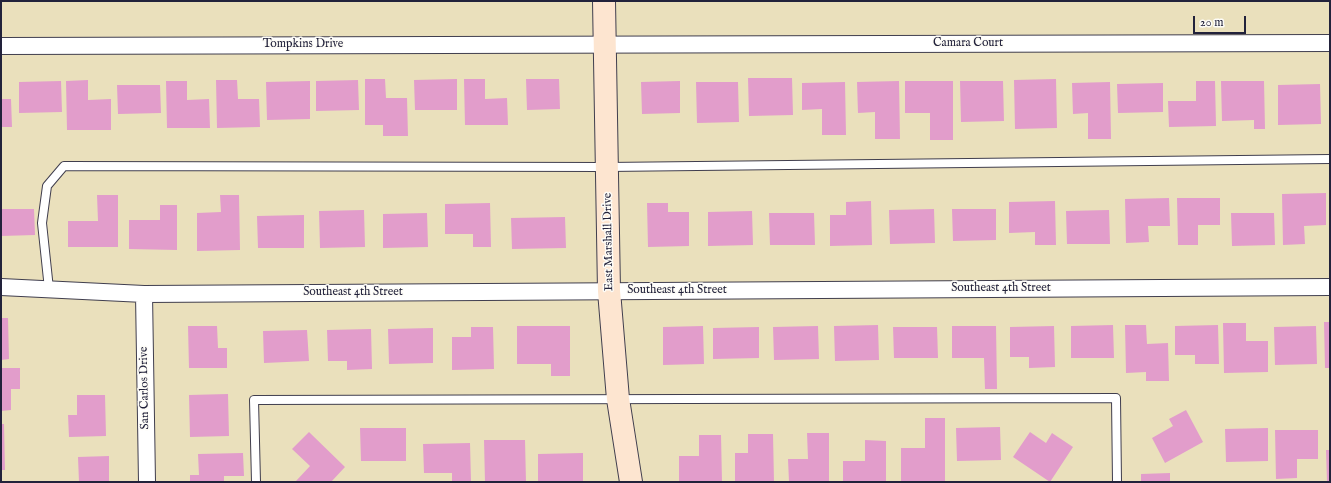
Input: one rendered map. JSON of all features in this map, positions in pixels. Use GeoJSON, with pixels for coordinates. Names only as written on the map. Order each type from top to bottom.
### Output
{"type":"FeatureCollection","features":[{"type":"Feature","properties":{"kind":"main road","name":"East Marshall Drive"},"geometry":{"type":"LineString","coordinates":[[604,1],[609,292],[618,399],[631,482]]}},
{"type":"Feature","properties":{"kind":"street","name":"Camara Court"},"geometry":{"type":"LineString","coordinates":[[605,44],[1330,43]]}},
{"type":"Feature","properties":{"kind":"street","name":"Tompkins Drive"},"geometry":{"type":"LineString","coordinates":[[1,46],[605,44]]}},
{"type":"Feature","properties":{"kind":"street","name":"Southeast 4th Street"},"geometry":{"type":"LineString","coordinates":[[1,287],[144,294],[1330,287]]}},
{"type":"Feature","properties":{"kind":"street","name":"San Carlos Drive"},"geometry":{"type":"LineString","coordinates":[[144,294],[147,482]]}},
{"type":"Feature","properties":{"kind":"lane"},"geometry":{"type":"LineString","coordinates":[[48,289],[42,223],[47,186],[64,166],[607,167],[1330,159]]}},
{"type":"Feature","properties":{"kind":"lane"},"geometry":{"type":"LineString","coordinates":[[256,482],[254,400],[1116,398],[1117,482]]}},
{"type":"Feature","properties":{"kind":"building"},"geometry":{"type":"Polygon","coordinates":[[[748,78],[792,78],[793,115],[749,116],[748,78]]]}},
{"type":"Feature","properties":{"kind":"building"},"geometry":{"type":"Polygon","coordinates":[[[365,79],[385,79],[386,98],[407,98],[408,136],[383,136],[383,125],[365,125],[365,79]]]}},
{"type":"Feature","properties":{"kind":"building"},"geometry":{"type":"Polygon","coordinates":[[[457,79],[457,110],[415,110],[414,80],[457,79]]]}},
{"type":"Feature","properties":{"kind":"building"},"geometry":{"type":"Polygon","coordinates":[[[464,79],[485,79],[485,99],[507,98],[508,125],[465,125],[464,79]]]}},
{"type":"Feature","properties":{"kind":"building"},"geometry":{"type":"Polygon","coordinates":[[[526,79],[559,79],[560,109],[527,110],[526,79]]]}},
{"type":"Feature","properties":{"kind":"building"},"geometry":{"type":"Polygon","coordinates":[[[1056,79],[1057,128],[1015,129],[1014,80],[1056,79]]]}},
{"type":"Feature","properties":{"kind":"building"},"geometry":{"type":"Polygon","coordinates":[[[88,80],[88,100],[111,99],[111,130],[67,130],[66,81],[88,80]]]}},
{"type":"Feature","properties":{"kind":"building"},"geometry":{"type":"Polygon","coordinates":[[[216,80],[237,80],[238,99],[259,99],[260,127],[217,128],[216,80]]]}},
{"type":"Feature","properties":{"kind":"building"},"geometry":{"type":"Polygon","coordinates":[[[358,80],[359,110],[316,111],[316,81],[358,80]]]}},
{"type":"Feature","properties":{"kind":"building"},"geometry":{"type":"Polygon","coordinates":[[[61,81],[62,112],[19,113],[19,82],[61,81]]]}},
{"type":"Feature","properties":{"kind":"building"},"geometry":{"type":"Polygon","coordinates":[[[166,81],[187,81],[187,100],[209,99],[210,128],[167,128],[166,81]]]}},
{"type":"Feature","properties":{"kind":"building"},"geometry":{"type":"Polygon","coordinates":[[[310,81],[310,119],[267,120],[266,82],[310,81]]]}},
{"type":"Feature","properties":{"kind":"building"},"geometry":{"type":"Polygon","coordinates":[[[680,81],[680,113],[642,114],[641,82],[680,81]]]}},
{"type":"Feature","properties":{"kind":"building"},"geometry":{"type":"Polygon","coordinates":[[[899,81],[900,139],[875,139],[875,112],[858,113],[857,82],[899,81]]]}},
{"type":"Feature","properties":{"kind":"building"},"geometry":{"type":"Polygon","coordinates":[[[905,81],[953,81],[953,140],[930,140],[930,113],[905,113],[905,81]]]}},
{"type":"Feature","properties":{"kind":"building"},"geometry":{"type":"Polygon","coordinates":[[[960,81],[1003,81],[1004,121],[961,122],[960,81]]]}},
{"type":"Feature","properties":{"kind":"building"},"geometry":{"type":"Polygon","coordinates":[[[1196,81],[1215,81],[1216,126],[1169,127],[1168,101],[1196,101],[1196,81]]]}},
{"type":"Feature","properties":{"kind":"building"},"geometry":{"type":"Polygon","coordinates":[[[1221,81],[1264,81],[1265,129],[1254,129],[1254,120],[1222,121],[1221,81]]]}},
{"type":"Feature","properties":{"kind":"building"},"geometry":{"type":"Polygon","coordinates":[[[696,82],[738,82],[739,122],[697,123],[696,82]]]}},
{"type":"Feature","properties":{"kind":"building"},"geometry":{"type":"Polygon","coordinates":[[[845,82],[846,135],[822,135],[822,109],[802,110],[802,83],[845,82]]]}},
{"type":"Feature","properties":{"kind":"building"},"geometry":{"type":"Polygon","coordinates":[[[1110,82],[1111,139],[1088,139],[1088,113],[1073,114],[1072,83],[1110,82]]]}},
{"type":"Feature","properties":{"kind":"building"},"geometry":{"type":"Polygon","coordinates":[[[1163,83],[1163,112],[1118,113],[1117,84],[1163,83]]]}},
{"type":"Feature","properties":{"kind":"building"},"geometry":{"type":"Polygon","coordinates":[[[1320,84],[1321,124],[1278,125],[1278,85],[1320,84]]]}},
{"type":"Feature","properties":{"kind":"building"},"geometry":{"type":"Polygon","coordinates":[[[117,85],[160,85],[161,113],[118,114],[117,85]]]}},
{"type":"Feature","properties":{"kind":"building"},"geometry":{"type":"Polygon","coordinates":[[[1,99],[11,99],[12,127],[1,127],[1,99]]]}},
{"type":"Feature","properties":{"kind":"building"},"geometry":{"type":"Polygon","coordinates":[[[1326,193],[1326,225],[1304,226],[1305,244],[1283,245],[1282,194],[1326,193]]]}},
{"type":"Feature","properties":{"kind":"building"},"geometry":{"type":"Polygon","coordinates":[[[97,195],[118,195],[118,247],[68,247],[68,221],[98,221],[97,195]]]}},
{"type":"Feature","properties":{"kind":"building"},"geometry":{"type":"Polygon","coordinates":[[[220,195],[239,195],[240,250],[197,251],[197,213],[221,212],[220,195]]]}},
{"type":"Feature","properties":{"kind":"building"},"geometry":{"type":"Polygon","coordinates":[[[1169,198],[1170,226],[1148,226],[1149,242],[1126,243],[1125,199],[1169,198]]]}},
{"type":"Feature","properties":{"kind":"building"},"geometry":{"type":"Polygon","coordinates":[[[1177,198],[1220,198],[1220,225],[1198,225],[1198,245],[1178,245],[1177,198]]]}},
{"type":"Feature","properties":{"kind":"building"},"geometry":{"type":"Polygon","coordinates":[[[871,201],[872,245],[830,246],[830,215],[846,215],[846,202],[871,201]]]}},
{"type":"Feature","properties":{"kind":"building"},"geometry":{"type":"Polygon","coordinates":[[[1055,201],[1056,245],[1035,245],[1035,232],[1009,233],[1009,202],[1055,201]]]}},
{"type":"Feature","properties":{"kind":"building"},"geometry":{"type":"Polygon","coordinates":[[[490,203],[491,247],[473,247],[473,234],[445,234],[445,204],[490,203]]]}},
{"type":"Feature","properties":{"kind":"building"},"geometry":{"type":"Polygon","coordinates":[[[647,203],[668,203],[668,212],[689,212],[689,246],[648,247],[647,203]]]}},
{"type":"Feature","properties":{"kind":"building"},"geometry":{"type":"Polygon","coordinates":[[[160,205],[177,205],[177,250],[129,249],[129,220],[160,220],[160,205]]]}},
{"type":"Feature","properties":{"kind":"building"},"geometry":{"type":"Polygon","coordinates":[[[1,209],[34,209],[35,235],[1,236],[1,209]]]}},
{"type":"Feature","properties":{"kind":"building"},"geometry":{"type":"Polygon","coordinates":[[[934,209],[935,243],[890,244],[889,210],[934,209]]]}},
{"type":"Feature","properties":{"kind":"building"},"geometry":{"type":"Polygon","coordinates":[[[952,209],[996,209],[996,240],[953,241],[952,209]]]}},
{"type":"Feature","properties":{"kind":"building"},"geometry":{"type":"Polygon","coordinates":[[[364,210],[365,247],[320,248],[319,211],[364,210]]]}},
{"type":"Feature","properties":{"kind":"building"},"geometry":{"type":"Polygon","coordinates":[[[1109,210],[1110,244],[1067,244],[1066,211],[1109,210]]]}},
{"type":"Feature","properties":{"kind":"building"},"geometry":{"type":"Polygon","coordinates":[[[752,211],[753,245],[708,246],[708,212],[752,211]]]}},
{"type":"Feature","properties":{"kind":"building"},"geometry":{"type":"Polygon","coordinates":[[[427,213],[428,247],[383,248],[383,214],[427,213]]]}},
{"type":"Feature","properties":{"kind":"building"},"geometry":{"type":"Polygon","coordinates":[[[769,213],[814,213],[815,245],[770,245],[769,213]]]}},
{"type":"Feature","properties":{"kind":"building"},"geometry":{"type":"Polygon","coordinates":[[[1231,213],[1274,213],[1275,245],[1232,246],[1231,213]]]}},
{"type":"Feature","properties":{"kind":"building"},"geometry":{"type":"Polygon","coordinates":[[[304,215],[304,248],[258,248],[257,216],[304,215]]]}},
{"type":"Feature","properties":{"kind":"building"},"geometry":{"type":"Polygon","coordinates":[[[565,217],[566,248],[512,249],[511,218],[565,217]]]}},
{"type":"Feature","properties":{"kind":"building"},"geometry":{"type":"Polygon","coordinates":[[[1,318],[8,318],[9,359],[1,360],[1,318]]]}},
{"type":"Feature","properties":{"kind":"building"},"geometry":{"type":"Polygon","coordinates":[[[1324,322],[1330,322],[1330,368],[1325,368],[1324,322]]]}},
{"type":"Feature","properties":{"kind":"building"},"geometry":{"type":"Polygon","coordinates":[[[1223,323],[1246,323],[1246,341],[1268,341],[1268,372],[1224,373],[1223,323]]]}},
{"type":"Feature","properties":{"kind":"building"},"geometry":{"type":"Polygon","coordinates":[[[878,325],[879,360],[835,361],[834,326],[878,325]]]}},
{"type":"Feature","properties":{"kind":"building"},"geometry":{"type":"Polygon","coordinates":[[[1113,325],[1114,358],[1071,358],[1071,326],[1113,325]]]}},
{"type":"Feature","properties":{"kind":"building"},"geometry":{"type":"Polygon","coordinates":[[[1125,325],[1146,325],[1147,344],[1168,343],[1169,381],[1146,381],[1146,372],[1126,373],[1125,325]]]}},
{"type":"Feature","properties":{"kind":"building"},"geometry":{"type":"Polygon","coordinates":[[[1218,325],[1219,364],[1195,364],[1195,355],[1175,355],[1175,326],[1218,325]]]}},
{"type":"Feature","properties":{"kind":"building"},"geometry":{"type":"Polygon","coordinates":[[[188,326],[217,326],[218,348],[227,348],[227,368],[189,368],[188,326]]]}},
{"type":"Feature","properties":{"kind":"building"},"geometry":{"type":"Polygon","coordinates":[[[517,326],[570,326],[570,376],[551,376],[551,364],[517,364],[517,326]]]}},
{"type":"Feature","properties":{"kind":"building"},"geometry":{"type":"Polygon","coordinates":[[[703,326],[704,364],[663,365],[663,327],[703,326]]]}},
{"type":"Feature","properties":{"kind":"building"},"geometry":{"type":"Polygon","coordinates":[[[818,326],[819,359],[774,360],[773,327],[818,326]]]}},
{"type":"Feature","properties":{"kind":"building"},"geometry":{"type":"Polygon","coordinates":[[[952,326],[996,326],[997,389],[985,389],[984,358],[952,358],[952,326]]]}},
{"type":"Feature","properties":{"kind":"building"},"geometry":{"type":"Polygon","coordinates":[[[1054,326],[1055,367],[1029,368],[1029,357],[1010,357],[1010,327],[1054,326]]]}},
{"type":"Feature","properties":{"kind":"building"},"geometry":{"type":"Polygon","coordinates":[[[1316,326],[1317,364],[1275,365],[1274,327],[1316,326]]]}},
{"type":"Feature","properties":{"kind":"building"},"geometry":{"type":"Polygon","coordinates":[[[471,327],[493,327],[494,369],[452,370],[452,337],[471,337],[471,327]]]}},
{"type":"Feature","properties":{"kind":"building"},"geometry":{"type":"Polygon","coordinates":[[[759,327],[759,358],[713,359],[713,328],[759,327]]]}},
{"type":"Feature","properties":{"kind":"building"},"geometry":{"type":"Polygon","coordinates":[[[893,327],[937,327],[938,358],[894,358],[893,327]]]}},
{"type":"Feature","properties":{"kind":"building"},"geometry":{"type":"Polygon","coordinates":[[[433,328],[433,363],[389,364],[388,329],[433,328]]]}},
{"type":"Feature","properties":{"kind":"building"},"geometry":{"type":"Polygon","coordinates":[[[371,329],[372,369],[347,370],[347,361],[328,361],[327,330],[371,329]]]}},
{"type":"Feature","properties":{"kind":"building"},"geometry":{"type":"Polygon","coordinates":[[[307,330],[309,361],[264,363],[263,331],[307,330]]]}},
{"type":"Feature","properties":{"kind":"building"},"geometry":{"type":"Polygon","coordinates":[[[1,368],[20,368],[20,389],[11,389],[11,410],[1,411],[1,368]]]}},
{"type":"Feature","properties":{"kind":"building"},"geometry":{"type":"Polygon","coordinates":[[[228,394],[229,436],[190,437],[189,395],[228,394]]]}},
{"type":"Feature","properties":{"kind":"building"},"geometry":{"type":"Polygon","coordinates":[[[77,395],[105,395],[106,436],[69,437],[68,415],[77,415],[77,395]]]}},
{"type":"Feature","properties":{"kind":"building"},"geometry":{"type":"Polygon","coordinates":[[[1186,410],[1203,442],[1165,463],[1152,438],[1173,426],[1169,419],[1186,410]]]}},
{"type":"Feature","properties":{"kind":"building"},"geometry":{"type":"Polygon","coordinates":[[[925,418],[945,418],[945,482],[901,482],[901,448],[925,448],[925,418]]]}},
{"type":"Feature","properties":{"kind":"building"},"geometry":{"type":"Polygon","coordinates":[[[1,424],[4,424],[5,470],[1,470],[1,424]]]}},
{"type":"Feature","properties":{"kind":"building"},"geometry":{"type":"Polygon","coordinates":[[[1000,427],[1001,460],[957,461],[956,428],[1000,427]]]}},
{"type":"Feature","properties":{"kind":"building"},"geometry":{"type":"Polygon","coordinates":[[[360,428],[406,428],[406,461],[361,461],[360,428]]]}},
{"type":"Feature","properties":{"kind":"building"},"geometry":{"type":"Polygon","coordinates":[[[1268,428],[1268,461],[1226,462],[1225,429],[1268,428]]]}},
{"type":"Feature","properties":{"kind":"building"},"geometry":{"type":"Polygon","coordinates":[[[1275,430],[1318,430],[1318,459],[1297,459],[1297,478],[1276,479],[1275,430]]]}},
{"type":"Feature","properties":{"kind":"building"},"geometry":{"type":"Polygon","coordinates":[[[309,432],[345,467],[331,482],[296,481],[310,466],[292,449],[309,432]]]}},
{"type":"Feature","properties":{"kind":"building"},"geometry":{"type":"Polygon","coordinates":[[[1030,432],[1046,443],[1052,433],[1073,447],[1050,482],[1013,457],[1030,432]]]}},
{"type":"Feature","properties":{"kind":"building"},"geometry":{"type":"Polygon","coordinates":[[[807,433],[829,433],[829,482],[789,482],[788,459],[808,459],[807,433]]]}},
{"type":"Feature","properties":{"kind":"building"},"geometry":{"type":"Polygon","coordinates":[[[748,434],[773,434],[774,482],[735,482],[735,453],[748,453],[748,434]]]}},
{"type":"Feature","properties":{"kind":"building"},"geometry":{"type":"Polygon","coordinates":[[[699,435],[721,435],[722,482],[679,482],[679,456],[699,456],[699,435]]]}},
{"type":"Feature","properties":{"kind":"building"},"geometry":{"type":"Polygon","coordinates":[[[484,440],[525,440],[526,482],[485,482],[484,440]]]}},
{"type":"Feature","properties":{"kind":"building"},"geometry":{"type":"Polygon","coordinates":[[[865,440],[886,441],[886,482],[843,482],[843,461],[865,461],[865,440]]]}},
{"type":"Feature","properties":{"kind":"building"},"geometry":{"type":"Polygon","coordinates":[[[470,443],[471,482],[452,482],[452,473],[424,473],[423,444],[470,443]]]}},
{"type":"Feature","properties":{"kind":"building"},"geometry":{"type":"Polygon","coordinates":[[[1326,450],[1330,450],[1330,482],[1327,482],[1326,450]]]}},
{"type":"Feature","properties":{"kind":"building"},"geometry":{"type":"Polygon","coordinates":[[[243,453],[244,476],[224,476],[224,482],[190,482],[190,475],[199,475],[198,454],[243,453]]]}},
{"type":"Feature","properties":{"kind":"building"},"geometry":{"type":"Polygon","coordinates":[[[583,453],[583,482],[538,482],[538,454],[583,453]]]}},
{"type":"Feature","properties":{"kind":"building"},"geometry":{"type":"Polygon","coordinates":[[[109,456],[109,482],[79,482],[78,457],[109,456]]]}},
{"type":"Feature","properties":{"kind":"building"},"geometry":{"type":"Polygon","coordinates":[[[1170,473],[1170,482],[1141,482],[1141,474],[1170,473]]]}}]}
